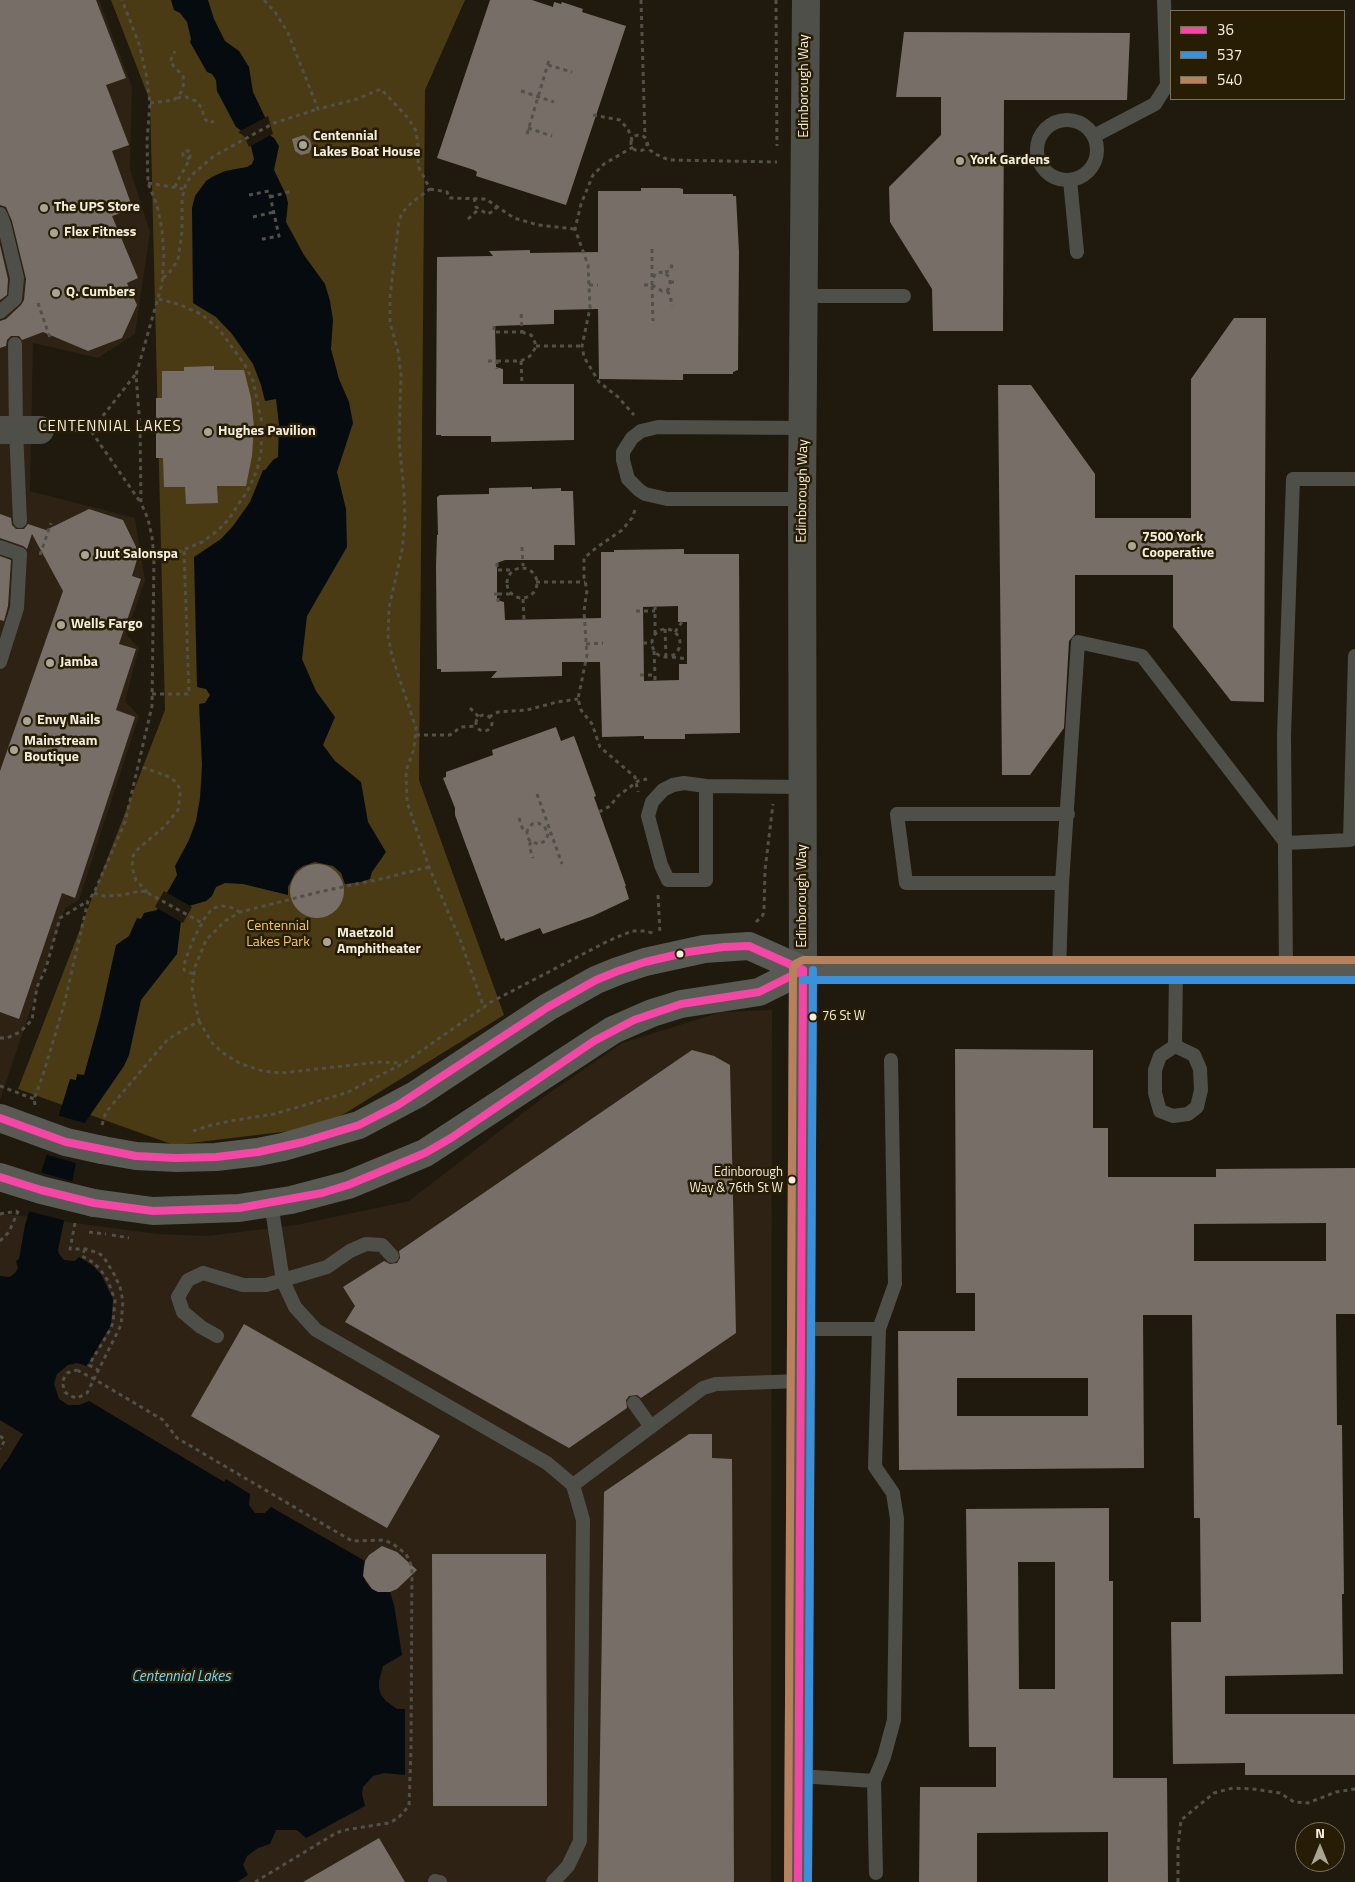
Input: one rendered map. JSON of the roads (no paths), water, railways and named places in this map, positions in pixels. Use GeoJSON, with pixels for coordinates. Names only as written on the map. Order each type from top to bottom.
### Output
{"type":"FeatureCollection","features":[{"type":"Feature","properties":{"kind":"street","name":"Edinborough Way"},"geometry":{"type":"LineString","coordinates":[[798,1882],[803,970],[802,499],[806,0]]}},
{"type":"Feature","properties":{"kind":"street"},"geometry":{"type":"LineString","coordinates":[[0,1118],[38,1134],[101,1140],[136,1156],[216,1157],[283,1147],[358,1125],[417,1094],[548,1007],[618,970],[652,960],[704,949],[749,946],[803,970],[1355,970]]}},
{"type":"Feature","properties":{"kind":"street"},"geometry":{"type":"LineString","coordinates":[[0,1178],[41,1190],[85,1212],[239,1208],[322,1193],[348,1185],[425,1153],[451,1138],[594,1042],[634,1020],[681,1004],[759,992],[803,970]]}},
{"type":"Feature","properties":{"kind":"lane"},"geometry":{"type":"LineString","coordinates":[[1094,136],[1155,104],[1167,85],[1164,0]]}},
{"type":"Feature","properties":{"kind":"lane"},"geometry":{"type":"LineString","coordinates":[[1070,121],[1080,123],[1094,136],[1097,156],[1094,165],[1088,172],[1079,178],[1070,180],[1060,180],[1044,169],[1039,160],[1038,150],[1039,140],[1044,132],[1056,123],[1070,121]]}},
{"type":"Feature","properties":{"kind":"lane"},"geometry":{"type":"LineString","coordinates":[[1070,180],[1077,252]]}},
{"type":"Feature","properties":{"kind":"lane"},"geometry":{"type":"LineString","coordinates":[[0,214],[4,240],[17,278],[15,299],[0,312]]}},
{"type":"Feature","properties":{"kind":"lane"},"geometry":{"type":"LineString","coordinates":[[805,296],[904,296]]}},
{"type":"Feature","properties":{"kind":"lane"},"geometry":{"type":"LineString","coordinates":[[15,344],[19,430],[20,521]]}},
{"type":"Feature","properties":{"kind":"lane"},"geometry":{"type":"LineString","coordinates":[[802,499],[667,499],[645,494],[628,479],[623,452],[632,438],[641,431],[658,426],[804,428]]}},
{"type":"Feature","properties":{"kind":"lane"},"geometry":{"type":"LineString","coordinates":[[1286,970],[1284,735],[1293,479],[1355,479]]}},
{"type":"Feature","properties":{"kind":"lane"},"geometry":{"type":"LineString","coordinates":[[0,547],[20,554],[18,608],[0,662]]}},
{"type":"Feature","properties":{"kind":"lane"},"geometry":{"type":"LineString","coordinates":[[1059,970],[1062,883],[1078,642],[1142,656],[1286,843]]}},
{"type":"Feature","properties":{"kind":"lane"},"geometry":{"type":"LineString","coordinates":[[1286,843],[1350,840],[1355,656]]}},
{"type":"Feature","properties":{"kind":"lane"},"geometry":{"type":"LineString","coordinates":[[706,786],[706,880],[668,880],[661,865],[648,816],[649,809],[656,797],[673,785],[684,783],[706,786],[802,787]]}},
{"type":"Feature","properties":{"kind":"lane"},"geometry":{"type":"LineString","coordinates":[[1062,883],[906,883],[897,814],[1068,814]]}},
{"type":"Feature","properties":{"kind":"lane"},"geometry":{"type":"LineString","coordinates":[[1175,1046],[1176,970]]}},
{"type":"Feature","properties":{"kind":"lane"},"geometry":{"type":"LineString","coordinates":[[1175,1046],[1194,1055],[1200,1069],[1201,1090],[1197,1107],[1188,1114],[1173,1116],[1160,1111],[1156,1092],[1156,1070],[1160,1056],[1175,1046]]}},
{"type":"Feature","properties":{"kind":"lane"},"geometry":{"type":"LineString","coordinates":[[876,1873],[874,1781],[884,1757],[894,1720],[897,1519],[893,1493],[875,1467],[878,1329],[895,1284],[891,1060]]}},
{"type":"Feature","properties":{"kind":"lane"},"geometry":{"type":"LineString","coordinates":[[272,1203],[283,1280],[296,1307],[316,1330],[547,1463],[573,1485],[583,1520],[580,1841],[568,1866],[553,1882]]}},
{"type":"Feature","properties":{"kind":"lane"},"geometry":{"type":"LineString","coordinates":[[217,1336],[201,1327],[183,1312],[178,1297],[188,1280],[203,1273],[243,1286],[266,1285],[327,1268],[350,1251],[366,1244],[382,1245],[392,1256]]}},
{"type":"Feature","properties":{"kind":"lane"},"geometry":{"type":"LineString","coordinates":[[800,1329],[878,1329]]}},
{"type":"Feature","properties":{"kind":"lane"},"geometry":{"type":"LineString","coordinates":[[573,1485],[702,1388],[716,1384],[800,1381]]}},
{"type":"Feature","properties":{"kind":"lane"},"geometry":{"type":"LineString","coordinates":[[634,1403],[651,1427]]}},
{"type":"Feature","properties":{"kind":"lane"},"geometry":{"type":"LineString","coordinates":[[799,1776],[874,1781]]}},
{"type":"Feature","properties":{"kind":"water","name":"Centennial Lakes"},"geometry":{"type":"Polygon","coordinates":[[[171,0],[208,0],[214,19],[225,41],[239,51],[249,67],[253,92],[265,117],[271,136],[279,146],[274,170],[288,203],[286,222],[304,255],[325,284],[330,301],[333,320],[331,349],[339,379],[349,402],[353,423],[337,472],[346,509],[347,547],[307,616],[302,659],[316,691],[335,717],[323,745],[335,761],[361,782],[368,822],[386,852],[372,872],[370,879],[361,882],[345,884],[341,873],[333,866],[315,862],[303,866],[296,871],[288,887],[288,895],[243,884],[225,883],[216,887],[212,896],[206,901],[189,906],[181,921],[177,954],[141,1000],[129,1055],[124,1066],[84,1124],[58,1250],[64,1260],[75,1261],[79,1257],[92,1265],[101,1274],[113,1299],[111,1325],[87,1366],[77,1363],[68,1365],[57,1374],[54,1384],[59,1399],[68,1405],[79,1405],[89,1401],[224,1482],[226,1479],[250,1494],[249,1505],[255,1513],[265,1513],[271,1507],[365,1561],[363,1569],[365,1581],[378,1592],[390,1592],[394,1605],[402,1655],[383,1666],[379,1688],[381,1695],[386,1701],[397,1709],[405,1709],[405,1775],[384,1773],[373,1776],[363,1787],[362,1794],[365,1806],[306,1838],[297,1830],[276,1830],[270,1844],[258,1848],[247,1856],[243,1865],[248,1875],[237,1882],[0,1882],[0,1470],[23,1434],[0,1420],[0,1276],[10,1277],[18,1268],[16,1261],[19,1259],[25,1225],[70,1079],[76,1080],[77,1074],[84,1075],[100,1017],[116,945],[129,936],[137,918],[141,919],[144,913],[157,910],[177,875],[175,866],[189,840],[196,821],[200,798],[202,765],[199,704],[205,703],[210,695],[206,689],[197,687],[194,557],[221,539],[233,526],[250,502],[263,470],[278,457],[279,425],[276,399],[265,401],[253,364],[232,334],[216,317],[193,303],[192,208],[195,196],[206,181],[212,177],[225,171],[247,167],[252,164],[254,159],[246,134],[236,127],[217,91],[216,80],[212,74],[207,72],[190,42],[187,22],[180,13],[174,10],[171,0]]]}},
{"type":"Feature","properties":{"kind":"place","name":"Centennial Lakes Boat House"},"geometry":{"type":"Point","coordinates":[303,145]}},
{"type":"Feature","properties":{"kind":"place","name":"York Gardens"},"geometry":{"type":"Point","coordinates":[960,161]}},
{"type":"Feature","properties":{"kind":"place","name":"The UPS Store"},"geometry":{"type":"Point","coordinates":[44,208]}},
{"type":"Feature","properties":{"kind":"place","name":"Flex Fitness"},"geometry":{"type":"Point","coordinates":[54,233]}},
{"type":"Feature","properties":{"kind":"place","name":"Q. Cumbers"},"geometry":{"type":"Point","coordinates":[56,293]}},
{"type":"Feature","properties":{"kind":"place","name":"Hughes Pavilion"},"geometry":{"type":"Point","coordinates":[208,432]}},
{"type":"Feature","properties":{"kind":"place","name":"7500 York Cooperative"},"geometry":{"type":"Point","coordinates":[1132,546]}},
{"type":"Feature","properties":{"kind":"place","name":"Juut Salonspa"},"geometry":{"type":"Point","coordinates":[85,555]}},
{"type":"Feature","properties":{"kind":"place","name":"Wells Fargo"},"geometry":{"type":"Point","coordinates":[61,625]}},
{"type":"Feature","properties":{"kind":"place","name":"Jamba"},"geometry":{"type":"Point","coordinates":[50,663]}},
{"type":"Feature","properties":{"kind":"place","name":"Envy Nails"},"geometry":{"type":"Point","coordinates":[27,721]}},
{"type":"Feature","properties":{"kind":"place","name":"Mainstream Boutique"},"geometry":{"type":"Point","coordinates":[14,750]}},
{"type":"Feature","properties":{"kind":"place","name":"Maetzold Amphitheater"},"geometry":{"type":"Point","coordinates":[327,942]}},
{"type":"Feature","properties":{"kind":"place","name":"76 St W"},"geometry":{"type":"Point","coordinates":[813,1017]}},
{"type":"Feature","properties":{"kind":"place","name":"Edinborough Way & 76th St W"},"geometry":{"type":"Point","coordinates":[792,1180]}},
{"type":"Feature","properties":{"kind":"district","name":"CENTENNIAL LAKES"},"geometry":{"type":"Point","coordinates":[110,427]}},
{"type":"Feature","properties":{"kind":"park label","name":"Centennial Lakes Park"},"geometry":{"type":"Point","coordinates":[278,936]}}]}
